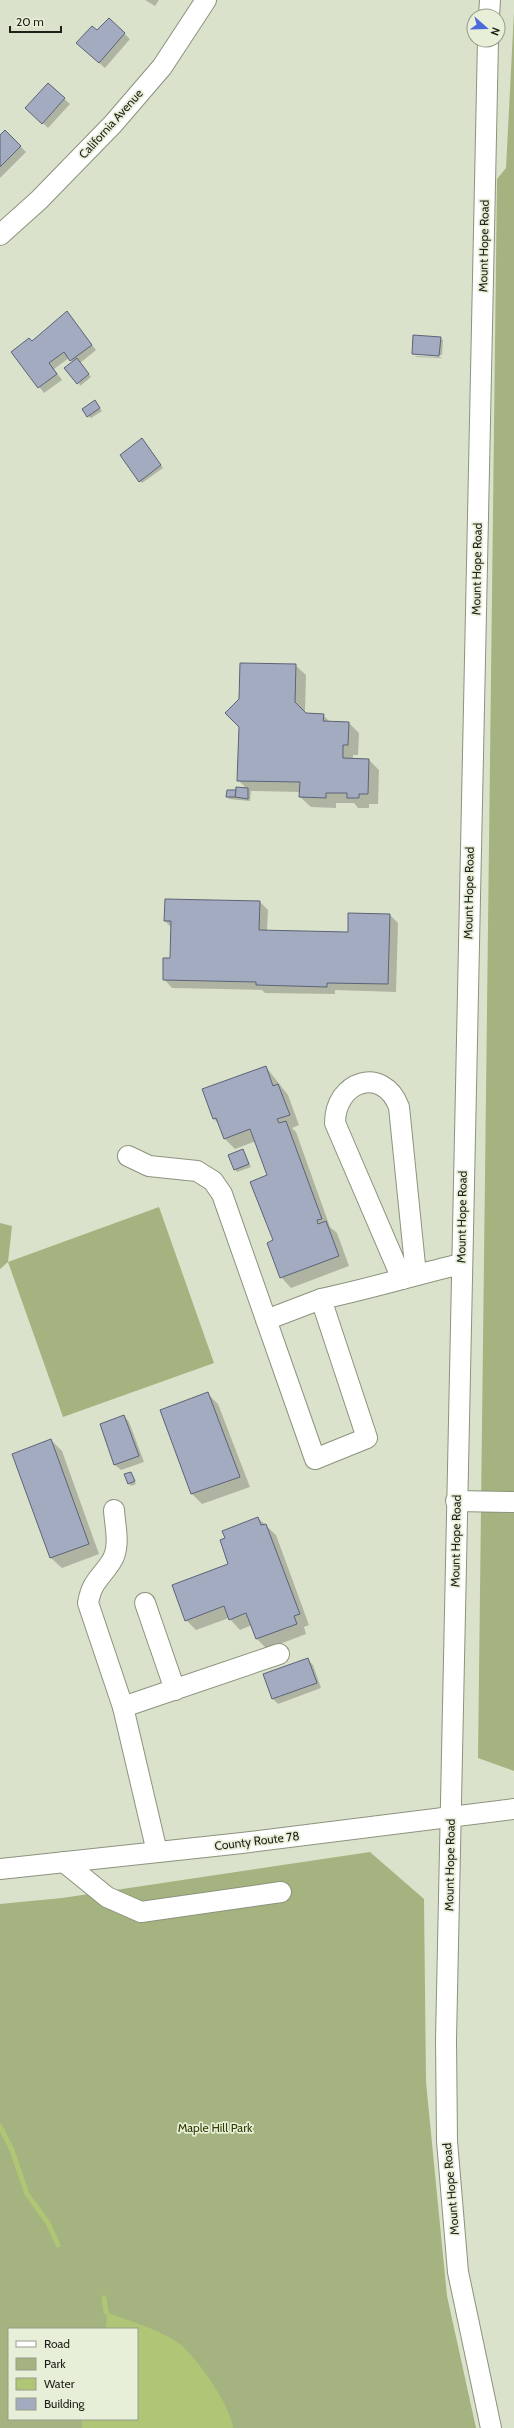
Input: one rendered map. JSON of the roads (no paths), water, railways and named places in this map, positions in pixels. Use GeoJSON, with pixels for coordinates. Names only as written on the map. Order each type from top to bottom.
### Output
{"type":"FeatureCollection","features":[{"type":"Feature","properties":{"kind":"street","name":"California Avenue"},"geometry":{"type":"LineString","coordinates":[[0,235],[39,200],[113,124],[162,67],[206,0]]}},
{"type":"Feature","properties":{"kind":"street","name":"Mount Hope Road"},"geometry":{"type":"LineString","coordinates":[[488,48],[456,1500],[446,2040],[447,2141],[458,2272],[492,2428]]}},
{"type":"Feature","properties":{"kind":"street"},"geometry":{"type":"LineString","coordinates":[[368,1082],[382,1086],[395,1098],[399,1107],[409,1277],[335,1123],[335,1115],[340,1098],[346,1091],[362,1083],[368,1082]]}},
{"type":"Feature","properties":{"kind":"street"},"geometry":{"type":"LineString","coordinates":[[128,1156],[149,1166],[193,1170],[213,1181],[222,1194],[315,1459],[367,1438],[321,1299]]}},
{"type":"Feature","properties":{"kind":"street"},"geometry":{"type":"LineString","coordinates":[[266,1320],[321,1299],[362,1291],[461,1264]]}},
{"type":"Feature","properties":{"kind":"street"},"geometry":{"type":"LineString","coordinates":[[456,1500],[514,1502]]}},
{"type":"Feature","properties":{"kind":"street"},"geometry":{"type":"LineString","coordinates":[[114,1510],[117,1544],[112,1561],[91,1588],[88,1602],[123,1707],[157,1852]]}},
{"type":"Feature","properties":{"kind":"street"},"geometry":{"type":"LineString","coordinates":[[145,1603],[175,1690]]}},
{"type":"Feature","properties":{"kind":"street"},"geometry":{"type":"LineString","coordinates":[[123,1707],[279,1654]]}},
{"type":"Feature","properties":{"kind":"street","name":"County Route 78"},"geometry":{"type":"LineString","coordinates":[[0,1869],[451,1818],[514,1809]]}},
{"type":"Feature","properties":{"kind":"street"},"geometry":{"type":"LineString","coordinates":[[64,1862],[107,1897],[141,1912],[281,1892]]}},
{"type":"Feature","properties":{"kind":"water"},"geometry":{"type":"Polygon","coordinates":[[[106,2312],[169,2337],[184,2348],[193,2357],[219,2394],[231,2419],[233,2428],[82,2428],[82,2420],[138,2420],[138,2328],[105,2328],[107,2320],[106,2312]]]}},
{"type":"Feature","properties":{"kind":"waterway"},"geometry":{"type":"LineString","coordinates":[[0,2126],[12,2150],[27,2194],[48,2223],[58,2245]]}},
{"type":"Feature","properties":{"kind":"waterway"},"geometry":{"type":"LineString","coordinates":[[104,2298],[106,2312]]}},
{"type":"Feature","properties":{"kind":"park label","name":"Maple Hill Park"},"geometry":{"type":"Point","coordinates":[215,2128]}}]}
